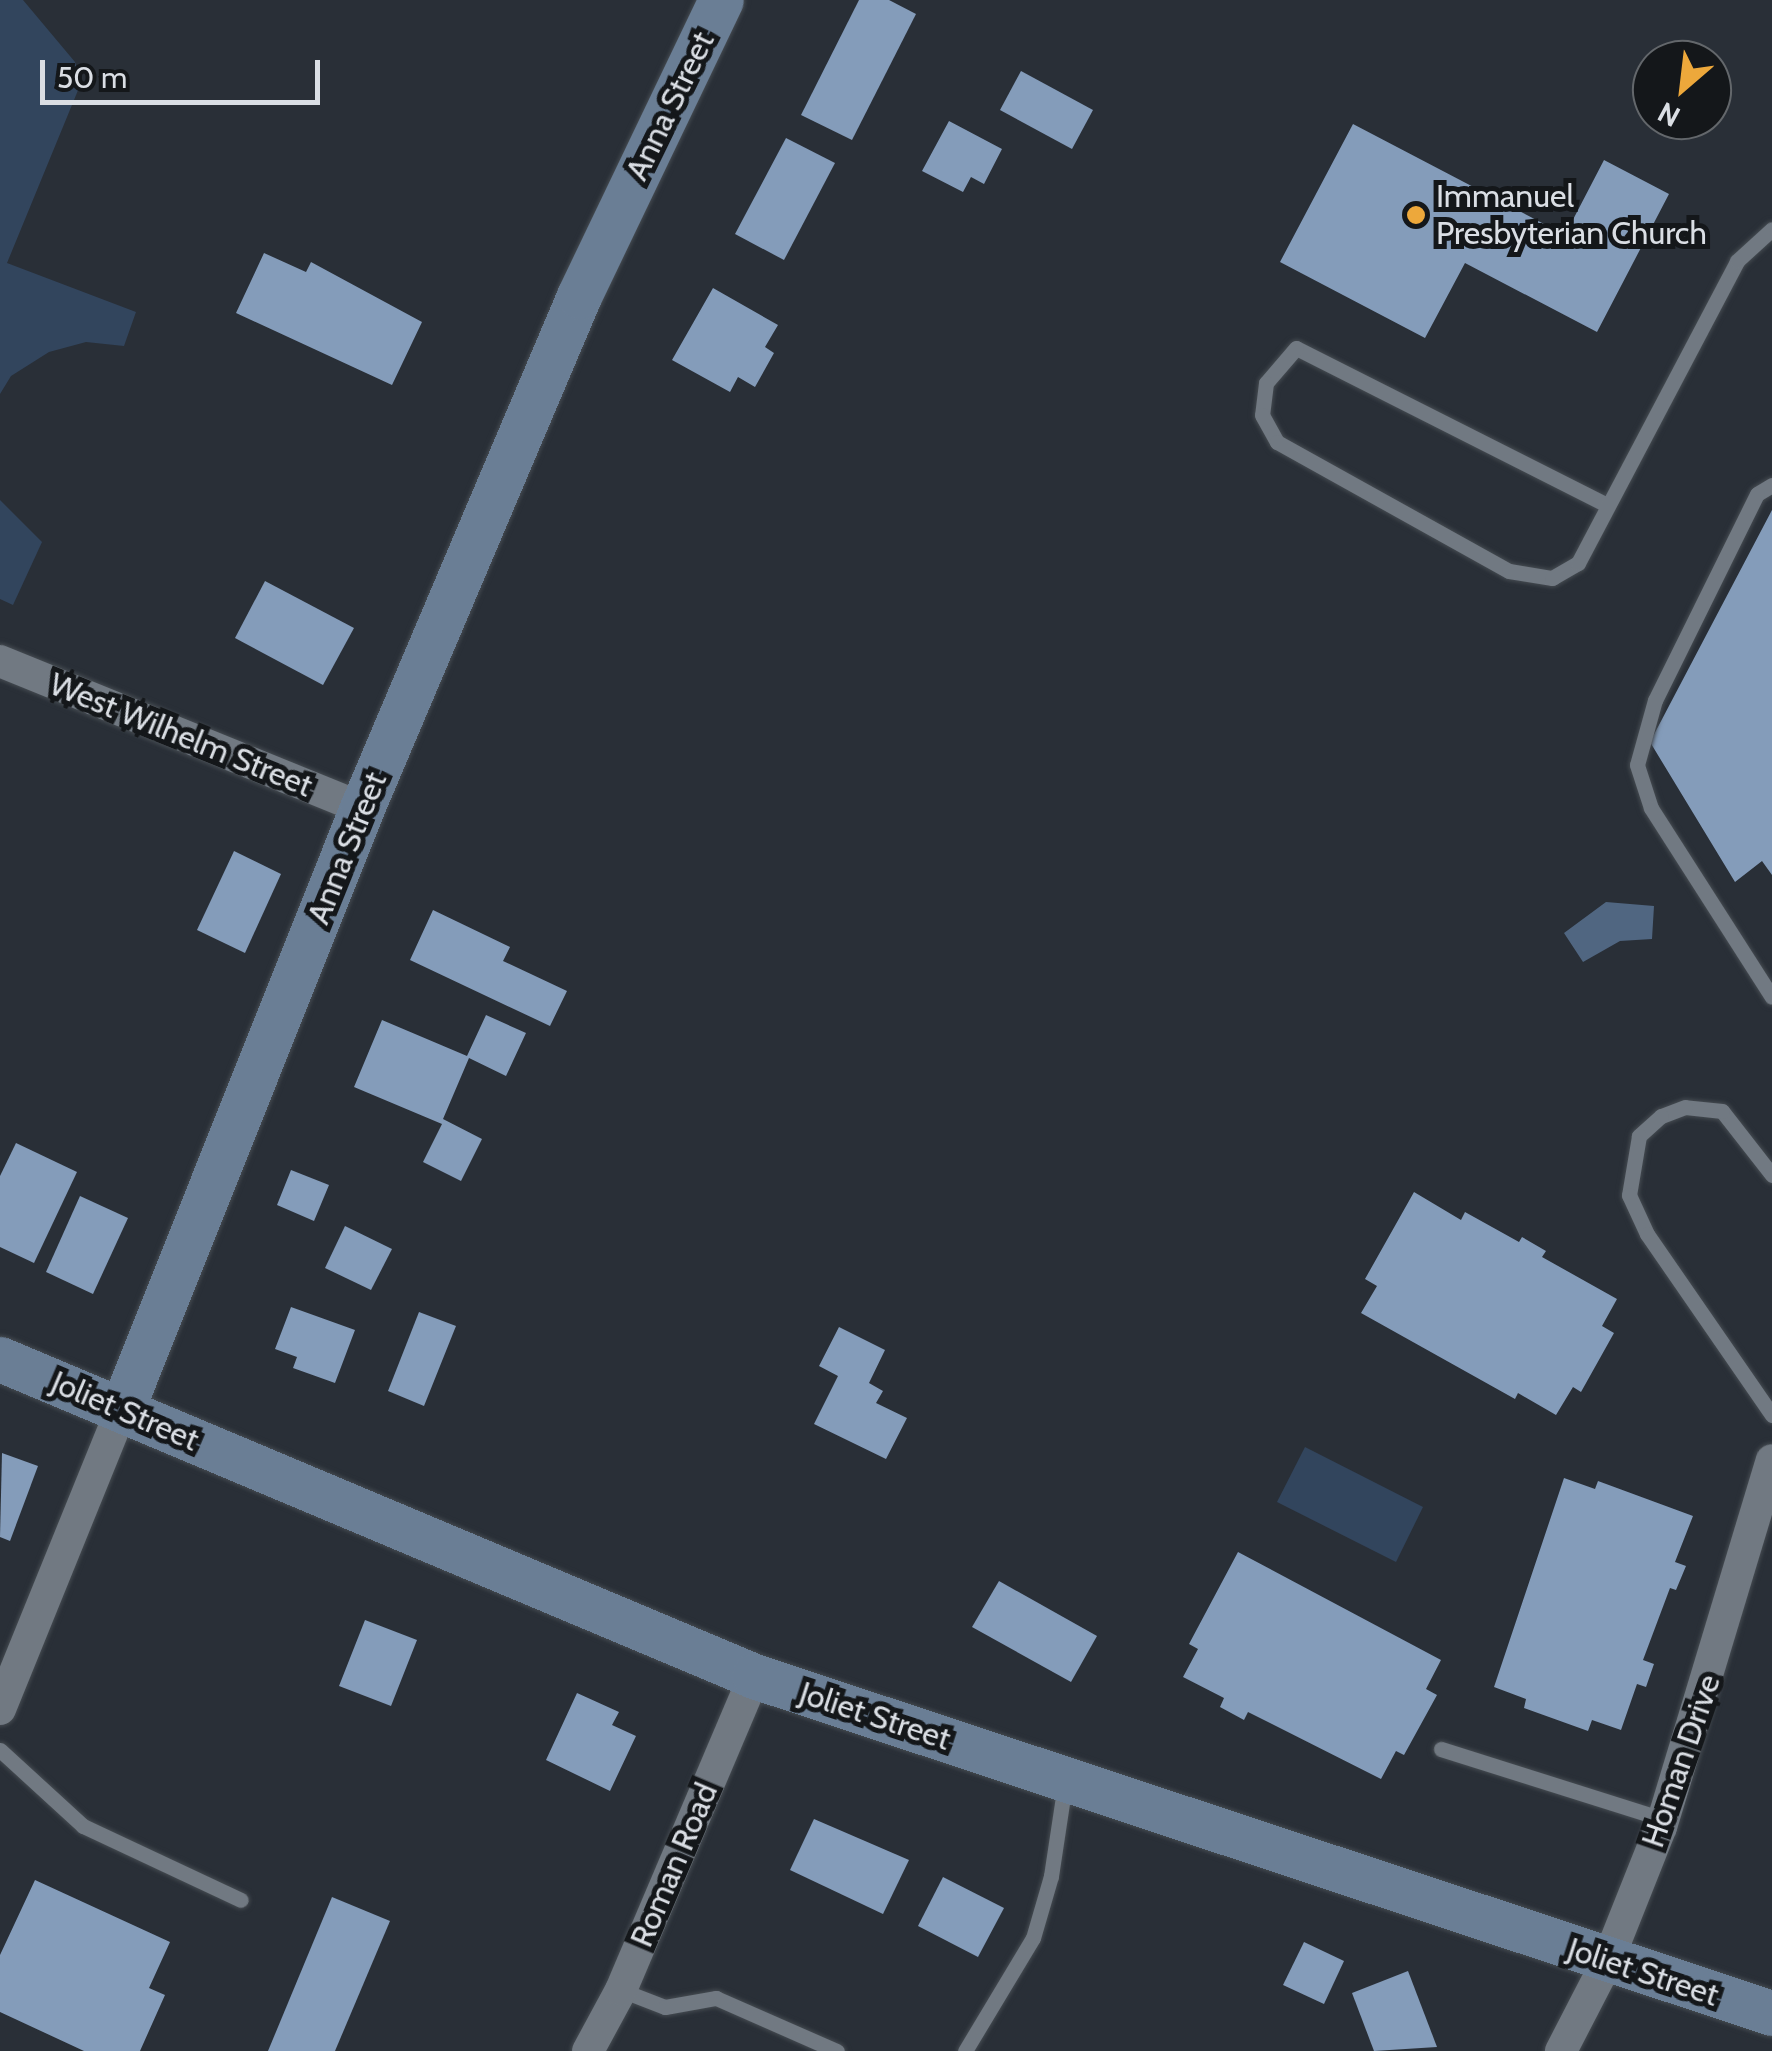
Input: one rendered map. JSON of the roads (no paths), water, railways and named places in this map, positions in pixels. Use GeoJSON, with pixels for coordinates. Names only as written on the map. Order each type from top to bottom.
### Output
{"type":"FeatureCollection","features":[{"type":"Feature","properties":{"kind":"street","name":"Anna Street"},"geometry":{"type":"LineString","coordinates":[[0,1708],[362,808],[580,296],[721,0]]}},
{"type":"Feature","properties":{"kind":"street","name":"West Wilhelm Street"},"geometry":{"type":"LineString","coordinates":[[0,661],[362,808]]}},
{"type":"Feature","properties":{"kind":"street","name":"Joliet Street"},"geometry":{"type":"LineString","coordinates":[[0,1359],[754,1676],[1772,2013]]}},
{"type":"Feature","properties":{"kind":"street","name":"Homan Drive"},"geometry":{"type":"LineString","coordinates":[[1561,2051],[1608,1960],[1663,1820],[1772,1460]]}},
{"type":"Feature","properties":{"kind":"street","name":"Roman Road"},"geometry":{"type":"LineString","coordinates":[[588,2051],[620,1990],[754,1676]]}},
{"type":"Feature","properties":{"kind":"lane"},"geometry":{"type":"LineString","coordinates":[[1607,505],[1296,348],[1266,383],[1262,415],[1277,442],[1510,571],[1552,578],[1578,563],[1737,261],[1772,229]]}},
{"type":"Feature","properties":{"kind":"lane"},"geometry":{"type":"LineString","coordinates":[[1772,484],[1757,494],[1655,700],[1637,765],[1651,808],[1772,997]]}},
{"type":"Feature","properties":{"kind":"lane"},"geometry":{"type":"LineString","coordinates":[[1772,1175],[1722,1111],[1685,1107],[1661,1116],[1639,1136],[1629,1195],[1648,1234],[1772,1415]]}},
{"type":"Feature","properties":{"kind":"lane"},"geometry":{"type":"LineString","coordinates":[[1441,1749],[1663,1820]]}},
{"type":"Feature","properties":{"kind":"lane"},"geometry":{"type":"LineString","coordinates":[[0,1750],[83,1826],[241,1900]]}},
{"type":"Feature","properties":{"kind":"lane"},"geometry":{"type":"LineString","coordinates":[[965,2051],[1033,1938],[1051,1876],[1066,1779]]}},
{"type":"Feature","properties":{"kind":"lane"},"geometry":{"type":"LineString","coordinates":[[620,1990],[665,2007],[716,1998],[837,2051]]}},
{"type":"Feature","properties":{"kind":"place","name":"Immanuel Presbyterian Church"},"geometry":{"type":"Point","coordinates":[1416,215]}}]}
